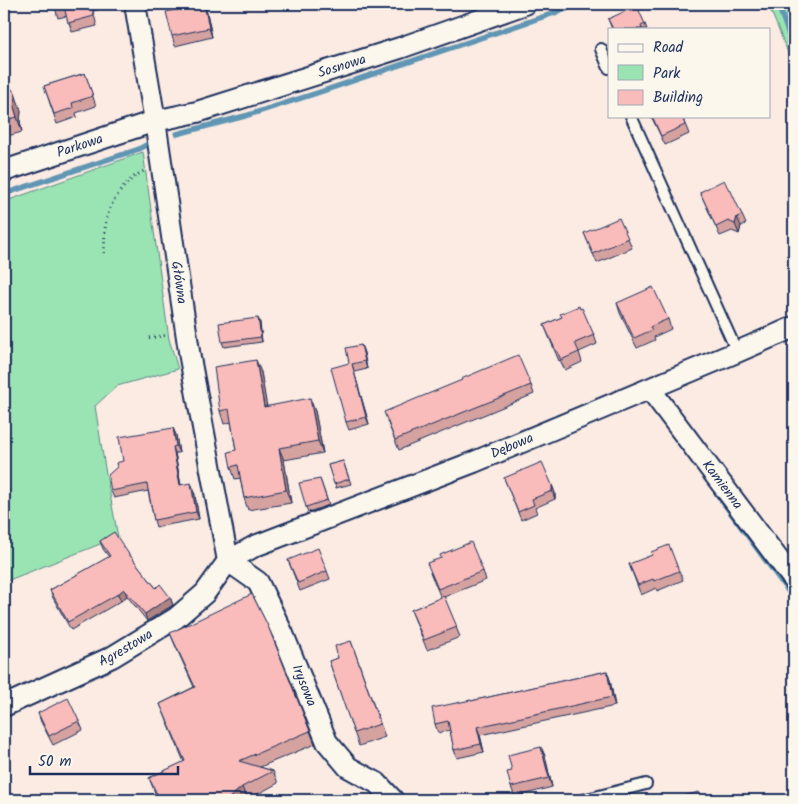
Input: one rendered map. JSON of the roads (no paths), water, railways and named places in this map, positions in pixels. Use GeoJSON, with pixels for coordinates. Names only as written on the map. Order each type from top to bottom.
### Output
{"type":"FeatureCollection","features":[{"type":"Feature","properties":{"kind":"street","name":"Główna"},"geometry":{"type":"LineString","coordinates":[[135,4],[155,121],[190,358],[228,561]]}},
{"type":"Feature","properties":{"kind":"street","name":"Sosnowa"},"geometry":{"type":"LineString","coordinates":[[155,121],[197,112],[400,48],[525,4]]}},
{"type":"Feature","properties":{"kind":"street","name":"Parkowa"},"geometry":{"type":"LineString","coordinates":[[4,172],[155,121]]}},
{"type":"Feature","properties":{"kind":"street","name":"Dębowa"},"geometry":{"type":"LineString","coordinates":[[228,561],[255,546],[474,462],[794,327]]}},
{"type":"Feature","properties":{"kind":"street","name":"Kamienna"},"geometry":{"type":"LineString","coordinates":[[650,389],[794,580]]}},
{"type":"Feature","properties":{"kind":"street","name":"Agrestowa"},"geometry":{"type":"LineString","coordinates":[[4,706],[112,657],[176,618],[205,593],[228,561]]}},
{"type":"Feature","properties":{"kind":"street","name":"Irysowa"},"geometry":{"type":"LineString","coordinates":[[228,561],[258,582],[283,634],[327,742],[348,767],[377,783],[393,800]]}},
{"type":"Feature","properties":{"kind":"lane"},"geometry":{"type":"LineString","coordinates":[[600,48],[608,66]]}},
{"type":"Feature","properties":{"kind":"lane"},"geometry":{"type":"LineString","coordinates":[[632,118],[738,352]]}},
{"type":"Feature","properties":{"kind":"lane"},"geometry":{"type":"LineString","coordinates":[[583,800],[646,784]]}},
{"type":"Feature","properties":{"kind":"waterway"},"geometry":{"type":"LineString","coordinates":[[177,134],[245,116],[317,93],[581,4]]}},
{"type":"Feature","properties":{"kind":"waterway"},"geometry":{"type":"LineString","coordinates":[[778,4],[794,45]]}},
{"type":"Feature","properties":{"kind":"waterway"},"geometry":{"type":"LineString","coordinates":[[4,194],[139,149],[150,143]]}},
{"type":"Feature","properties":{"kind":"waterway"},"geometry":{"type":"LineString","coordinates":[[717,494],[794,599]]}}]}
